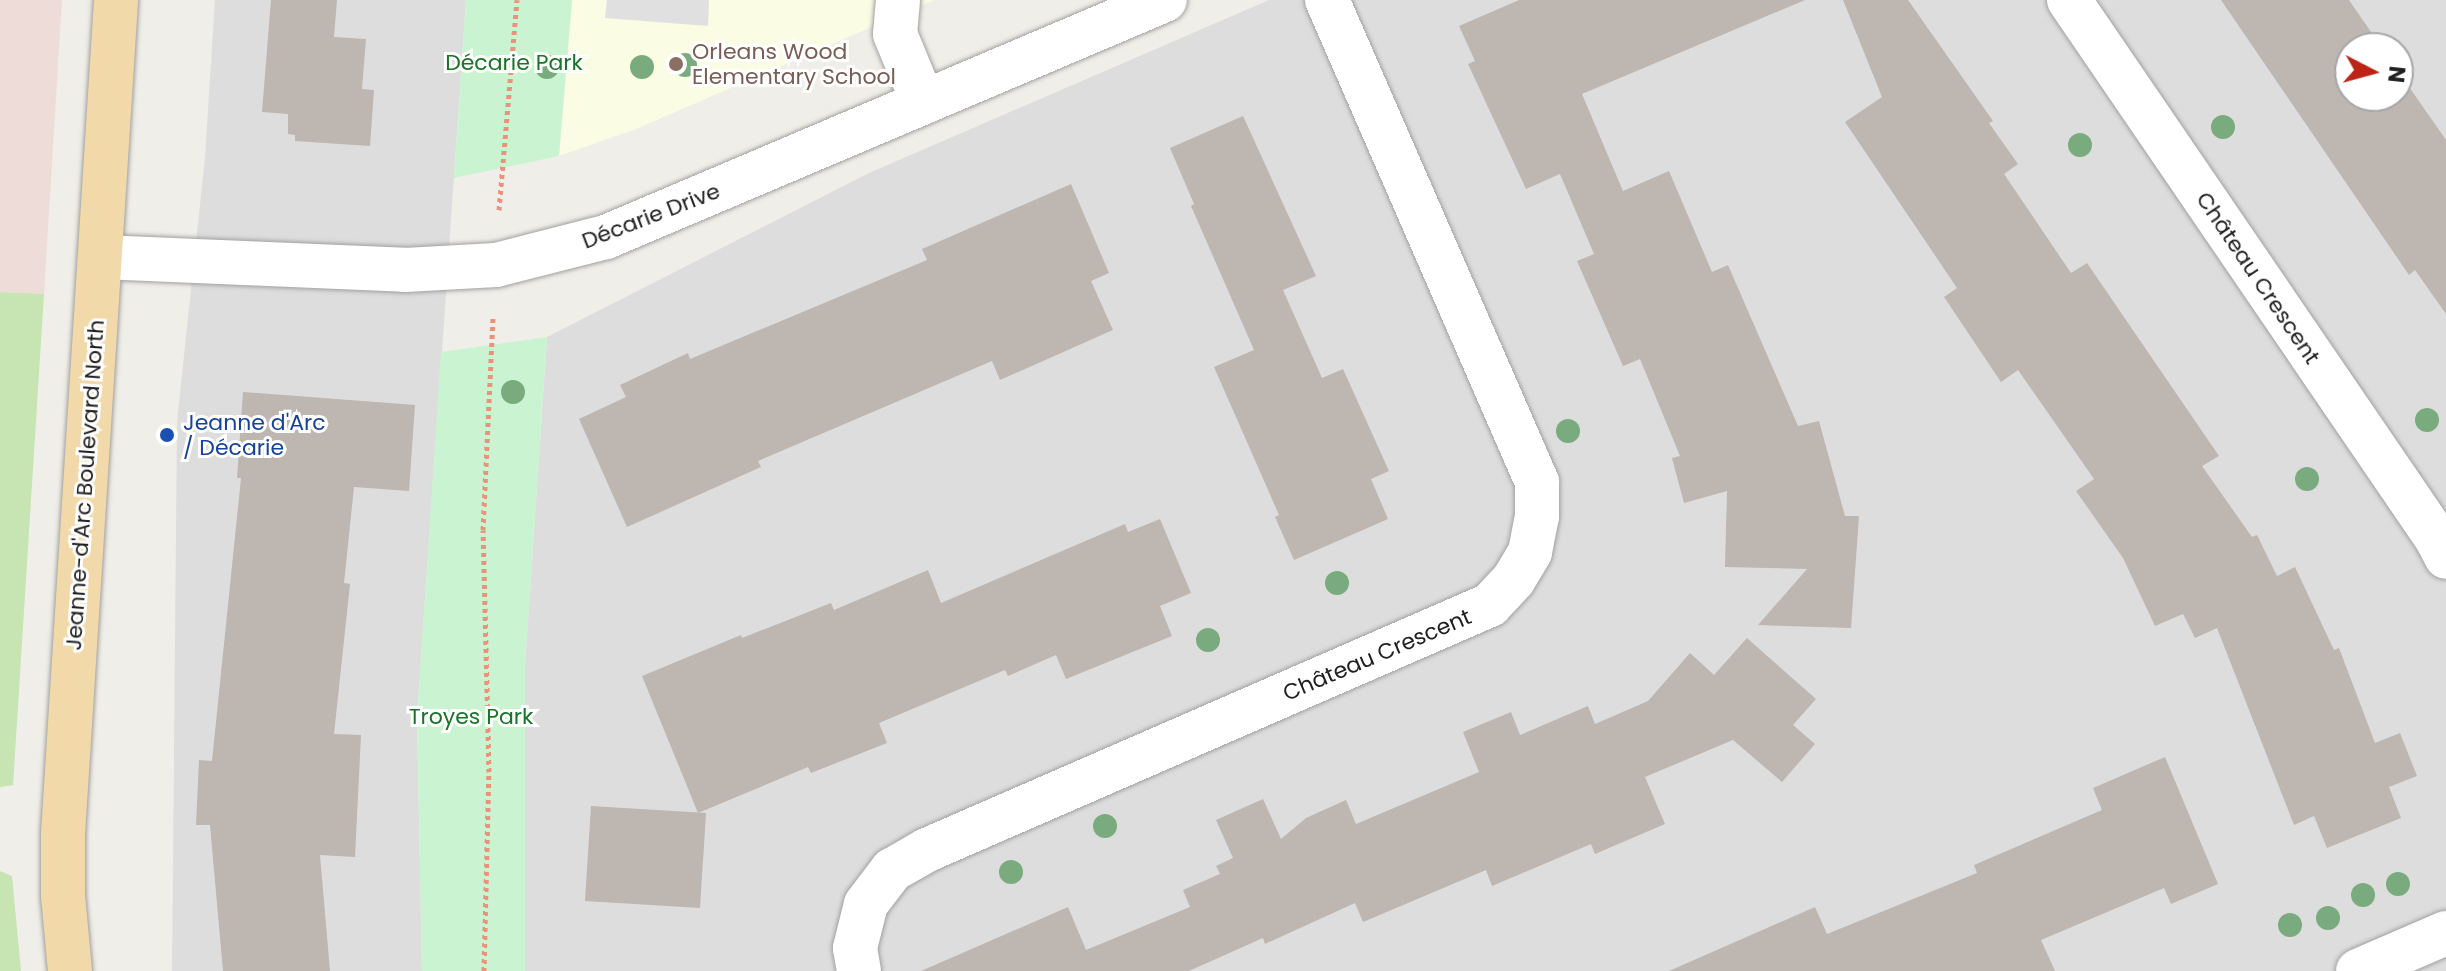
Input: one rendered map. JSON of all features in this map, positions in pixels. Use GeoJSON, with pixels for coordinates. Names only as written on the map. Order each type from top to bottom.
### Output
{"type":"FeatureCollection","features":[{"type":"Feature","properties":{"kind":"main road","name":"Jeanne-d'Arc Boulevard North"},"geometry":{"type":"LineString","coordinates":[[70,971],[63,896],[63,834],[116,0]]}},
{"type":"Feature","properties":{"kind":"street"},"geometry":{"type":"LineString","coordinates":[[898,0],[895,34],[923,102]]}},
{"type":"Feature","properties":{"kind":"street","name":"Décarie Drive"},"geometry":{"type":"LineString","coordinates":[[101,257],[405,270],[496,265],[606,237],[1165,0]]}},
{"type":"Feature","properties":{"kind":"street","name":"Château Crescent"},"geometry":{"type":"LineString","coordinates":[[859,971],[855,948],[866,904],[892,870],[927,850],[1490,605],[1514,579],[1530,552],[1537,517],[1537,482],[1327,0]]}},
{"type":"Feature","properties":{"kind":"street","name":"Château Crescent"},"geometry":{"type":"LineString","coordinates":[[2069,0],[2437,539],[2446,557]]}},
{"type":"Feature","properties":{"kind":"street"},"geometry":{"type":"LineString","coordinates":[[2358,971],[2446,933]]}},
{"type":"Feature","properties":{"kind":"path"},"geometry":{"type":"LineString","coordinates":[[484,971],[489,772],[483,530],[496,265],[517,0]]}},
{"type":"Feature","properties":{"kind":"shaded area"},"geometry":{"type":"Polygon","coordinates":[[[0,0],[62,0],[44,294],[0,292],[0,0]]]}},
{"type":"Feature","properties":{"kind":"shaded area"},"geometry":{"type":"Polygon","coordinates":[[[215,0],[466,0],[417,717],[422,971],[172,971],[177,422],[205,157],[215,0]]]}},
{"type":"Feature","properties":{"kind":"shaded area","name":"Orleans Wood Elementary School"},"geometry":{"type":"Polygon","coordinates":[[[572,0],[934,0],[636,129],[559,156],[572,0]]]}},
{"type":"Feature","properties":{"kind":"shaded area"},"geometry":{"type":"Polygon","coordinates":[[[607,0],[709,0],[708,26],[605,18],[607,0]]]}},
{"type":"Feature","properties":{"kind":"shaded area"},"geometry":{"type":"Polygon","coordinates":[[[1269,0],[2446,0],[2446,971],[525,971],[525,666],[547,337],[869,173],[1269,0]]]}},
{"type":"Feature","properties":{"kind":"green space","name":"Décarie Park"},"geometry":{"type":"Polygon","coordinates":[[[466,0],[572,0],[559,156],[454,178],[466,0]]]}},
{"type":"Feature","properties":{"kind":"green space"},"geometry":{"type":"Polygon","coordinates":[[[0,292],[44,294],[13,785],[0,787],[0,292]]]}},
{"type":"Feature","properties":{"kind":"green space","name":"Troyes Park"},"geometry":{"type":"Polygon","coordinates":[[[547,337],[525,666],[525,971],[422,971],[417,717],[441,352],[547,337]]]}},
{"type":"Feature","properties":{"kind":"green space"},"geometry":{"type":"Polygon","coordinates":[[[0,871],[12,876],[21,971],[0,971],[0,871]]]}},
{"type":"Feature","properties":{"kind":"building"},"geometry":{"type":"Polygon","coordinates":[[[271,0],[337,0],[334,37],[366,39],[362,89],[374,90],[370,146],[295,141],[295,135],[288,134],[288,114],[262,112],[271,0]]]}},
{"type":"Feature","properties":{"kind":"building"},"geometry":{"type":"Polygon","coordinates":[[[1519,0],[1805,0],[1582,94],[1623,191],[1669,171],[1712,272],[1728,265],[1798,426],[1819,421],[1845,516],[1859,516],[1851,628],[1758,625],[1807,569],[1725,567],[1727,491],[1684,503],[1672,458],[1680,456],[1640,359],[1623,366],[1577,261],[1594,254],[1560,174],[1526,189],[1468,64],[1475,61],[1459,26],[1519,0]]]}},
{"type":"Feature","properties":{"kind":"building"},"geometry":{"type":"Polygon","coordinates":[[[1843,0],[1908,0],[1993,121],[1989,123],[2018,164],[2004,174],[2071,273],[2087,263],[2219,456],[2202,466],[2252,537],[2257,535],[2277,576],[2295,567],[2334,650],[2339,648],[2375,743],[2400,733],[2417,776],[2389,787],[2401,818],[2327,848],[2314,816],[2294,825],[2217,628],[2195,638],[2183,614],[2155,626],[2123,558],[2076,491],[2094,479],[2018,370],[2001,382],[1944,297],[1957,288],[1845,122],[1882,97],[1843,0]]]}},
{"type":"Feature","properties":{"kind":"building"},"geometry":{"type":"Polygon","coordinates":[[[2221,0],[2349,0],[2371,32],[2334,32],[2334,112],[2414,112],[2414,94],[2446,140],[2446,314],[2415,270],[2409,275],[2221,0]]]}},
{"type":"Feature","properties":{"kind":"building"},"geometry":{"type":"Polygon","coordinates":[[[1243,116],[1316,276],[1283,290],[1322,378],[1343,369],[1389,471],[1371,479],[1388,519],[1294,560],[1275,517],[1279,515],[1214,367],[1254,350],[1191,206],[1194,204],[1170,148],[1243,116]]]}},
{"type":"Feature","properties":{"kind":"building"},"geometry":{"type":"Polygon","coordinates":[[[1071,184],[1109,273],[1091,281],[1113,330],[1000,380],[992,361],[758,461],[761,467],[627,527],[579,419],[626,397],[620,385],[688,353],[690,359],[927,260],[922,249],[1071,184]]]}},
{"type":"Feature","properties":{"kind":"building"},"geometry":{"type":"Polygon","coordinates":[[[243,392],[415,405],[409,491],[354,487],[344,583],[350,584],[334,734],[361,735],[355,857],[320,855],[330,971],[223,971],[210,825],[196,825],[199,760],[212,761],[241,478],[237,478],[243,392]]]}},
{"type":"Feature","properties":{"kind":"building"},"geometry":{"type":"Polygon","coordinates":[[[1160,519],[1191,593],[1160,606],[1172,636],[1066,679],[1056,655],[1008,676],[1005,670],[879,723],[887,743],[811,773],[808,767],[698,813],[642,676],[741,635],[742,638],[831,603],[834,610],[928,570],[941,603],[1125,524],[1128,532],[1160,519]]]}},
{"type":"Feature","properties":{"kind":"building"},"geometry":{"type":"Polygon","coordinates":[[[1747,638],[1816,699],[1793,725],[1815,744],[1782,782],[1733,740],[1645,777],[1665,824],[1595,854],[1591,844],[1492,886],[1486,870],[1363,922],[1355,903],[1265,944],[1263,938],[1189,971],[921,971],[1068,907],[1086,950],[1190,907],[1183,890],[1220,874],[1216,866],[1233,858],[1216,820],[1263,799],[1281,839],[1306,818],[1346,800],[1356,824],[1479,772],[1463,732],[1511,712],[1520,735],[1588,706],[1595,724],[1648,701],[1690,653],[1714,675],[1747,638]]]}},
{"type":"Feature","properties":{"kind":"building"},"geometry":{"type":"Polygon","coordinates":[[[2165,757],[2218,884],[2171,904],[2164,888],[2041,940],[2055,971],[1669,971],[1815,907],[1827,934],[1977,873],[1974,865],[2102,810],[2093,788],[2165,757]]]}},
{"type":"Feature","properties":{"kind":"building"},"geometry":{"type":"Polygon","coordinates":[[[591,806],[706,813],[700,908],[585,901],[591,806]]]}},
{"type":"Feature","properties":{"kind":"place","name":"Orleans Wood Elementary School"},"geometry":{"type":"Point","coordinates":[676,64]}},
{"type":"Feature","properties":{"kind":"place","name":"Jeanne d'Arc / Décarie"},"geometry":{"type":"Point","coordinates":[167,435]}}]}
